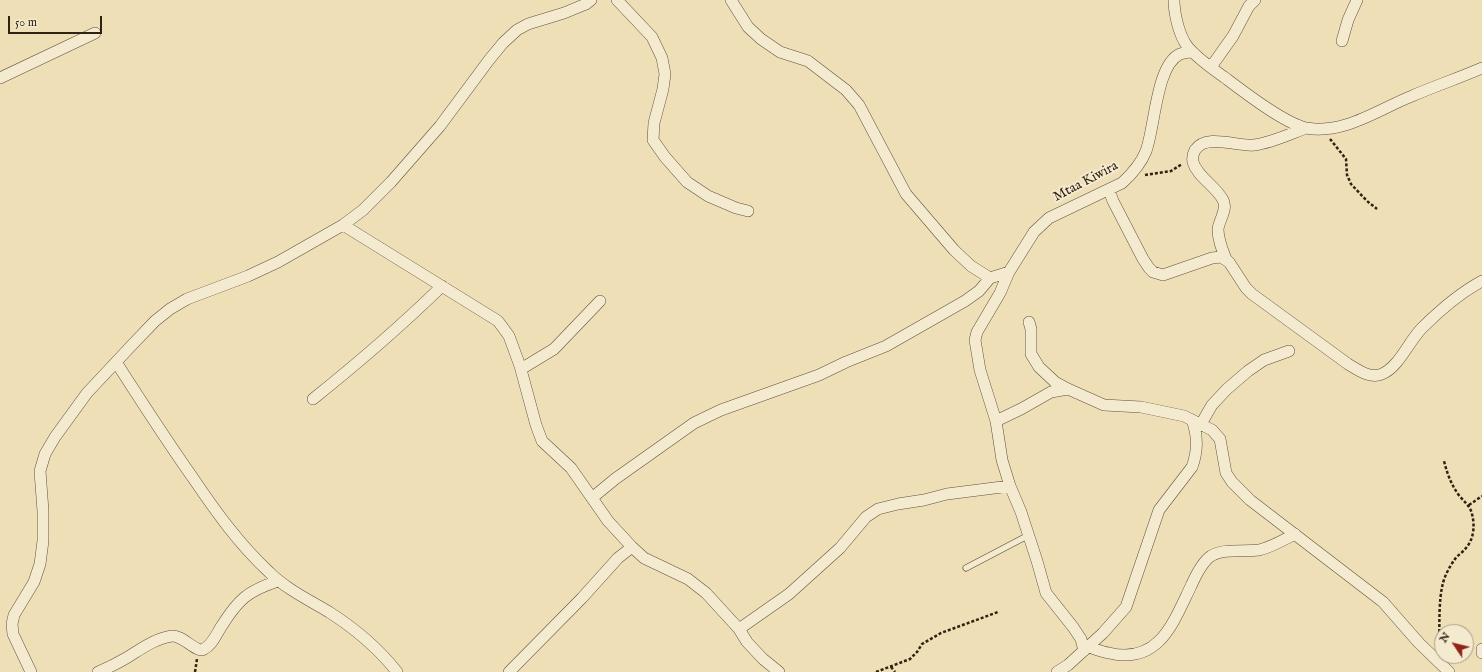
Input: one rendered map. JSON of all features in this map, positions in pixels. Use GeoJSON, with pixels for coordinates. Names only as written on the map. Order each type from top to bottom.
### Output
{"type":"FeatureCollection","features":[{"type":"Feature","properties":{"kind":"street"},"geometry":{"type":"LineString","coordinates":[[31,672],[14,634],[12,624],[14,615],[34,582],[40,564],[43,541],[43,511],[40,471],[45,454],[55,437],[87,393],[155,321],[170,309],[187,299],[248,276],[278,262],[343,225],[363,210],[391,182],[440,126],[489,60],[503,43],[517,30],[528,24],[564,13],[591,0]]}},
{"type":"Feature","properties":{"kind":"street"},"geometry":{"type":"LineString","coordinates":[[617,0],[652,37],[662,58],[665,74],[663,90],[657,107],[654,123],[654,140],[665,157],[687,182],[708,196],[736,208],[748,211]]}},
{"type":"Feature","properties":{"kind":"street"},"geometry":{"type":"LineString","coordinates":[[731,0],[748,27],[761,40],[780,52],[808,61],[846,90],[859,104],[906,194],[954,250],[971,266],[990,278]]}},
{"type":"Feature","properties":{"kind":"street"},"geometry":{"type":"LineString","coordinates":[[1174,0],[1184,42],[1192,52],[1239,88],[1293,124],[1306,128],[1329,128],[1362,119],[1412,96],[1482,68]]}},
{"type":"Feature","properties":{"kind":"street"},"geometry":{"type":"LineString","coordinates":[[1211,67],[1233,36],[1255,0]]}},
{"type":"Feature","properties":{"kind":"street"},"geometry":{"type":"LineString","coordinates":[[1342,41],[1348,20],[1357,0]]}},
{"type":"Feature","properties":{"kind":"street"},"geometry":{"type":"LineString","coordinates":[[0,78],[95,33]]}},
{"type":"Feature","properties":{"kind":"street","name":"Mtaa Kiwira"},"geometry":{"type":"LineString","coordinates":[[1086,649],[1081,638],[1046,593],[1029,535],[1010,486],[1002,460],[996,421],[980,370],[975,340],[977,332],[1000,293],[1009,272],[1034,232],[1049,218],[1109,190],[1122,183],[1132,174],[1140,163],[1151,135],[1158,88],[1166,70],[1173,60],[1180,54],[1192,52]]}},
{"type":"Feature","properties":{"kind":"street"},"geometry":{"type":"LineString","coordinates":[[1306,128],[1255,145],[1242,145],[1224,142],[1210,142],[1201,144],[1192,156],[1198,172],[1223,200],[1225,208],[1218,227],[1218,239],[1226,259],[1246,288],[1256,298],[1348,364],[1369,375],[1381,374],[1390,369],[1421,329],[1460,294],[1482,281]]}},
{"type":"Feature","properties":{"kind":"street"},"geometry":{"type":"LineString","coordinates":[[1109,190],[1113,201],[1143,259],[1153,272],[1163,275],[1212,258],[1221,257],[1226,259]]}},
{"type":"Feature","properties":{"kind":"street"},"geometry":{"type":"LineString","coordinates":[[343,225],[498,321],[509,336],[521,369],[539,435],[547,446],[571,468],[608,521],[632,547],[644,558],[688,579],[706,593],[739,629],[747,642],[759,655],[780,672]]}},
{"type":"Feature","properties":{"kind":"street"},"geometry":{"type":"LineString","coordinates":[[592,498],[615,479],[694,423],[721,410],[819,375],[846,362],[886,346],[965,301],[979,291],[990,278],[1009,272]]}},
{"type":"Feature","properties":{"kind":"street"},"geometry":{"type":"LineString","coordinates":[[313,399],[359,362],[442,286]]}},
{"type":"Feature","properties":{"kind":"street"},"geometry":{"type":"LineString","coordinates":[[521,369],[554,349],[600,301]]}},
{"type":"Feature","properties":{"kind":"street"},"geometry":{"type":"LineString","coordinates":[[1029,322],[1031,329],[1031,354],[1039,367],[1055,382],[1104,405],[1141,407],[1184,416],[1212,430],[1220,439],[1226,473],[1232,482],[1250,500],[1383,602],[1418,643],[1434,657]]}},
{"type":"Feature","properties":{"kind":"street"},"geometry":{"type":"LineString","coordinates":[[1057,672],[1068,665],[1104,633],[1126,607],[1159,510],[1192,467],[1196,452],[1197,422],[1227,389],[1243,376],[1264,360],[1289,351]]}},
{"type":"Feature","properties":{"kind":"street"},"geometry":{"type":"LineString","coordinates":[[116,362],[171,446],[230,531],[247,551],[278,581],[331,614],[374,647],[397,672]]}},
{"type":"Feature","properties":{"kind":"street"},"geometry":{"type":"LineString","coordinates":[[996,421],[1051,392],[1068,389]]}},
{"type":"Feature","properties":{"kind":"street"},"geometry":{"type":"LineString","coordinates":[[739,629],[789,594],[840,548],[866,517],[878,509],[947,494],[1010,486]]}},
{"type":"Feature","properties":{"kind":"street"},"geometry":{"type":"LineString","coordinates":[[1086,649],[1128,656],[1151,649],[1160,641],[1170,628],[1194,580],[1209,557],[1226,552],[1259,550],[1276,544],[1295,534]]}},
{"type":"Feature","properties":{"kind":"street"},"geometry":{"type":"LineString","coordinates":[[509,672],[582,598],[618,558],[632,547]]}},
{"type":"Feature","properties":{"kind":"street"},"geometry":{"type":"LineString","coordinates":[[98,672],[112,666],[154,642],[172,636],[184,640],[198,650],[201,651],[205,649],[211,643],[241,599],[252,591],[278,581]]}},
{"type":"Feature","properties":{"kind":"street"},"geometry":{"type":"LineString","coordinates":[[1442,664],[1449,672]]}},
{"type":"Feature","properties":{"kind":"lane"},"geometry":{"type":"LineString","coordinates":[[966,568],[1029,535]]}},
{"type":"Feature","properties":{"kind":"path"},"geometry":{"type":"LineString","coordinates":[[1323,128],[1333,144],[1346,159],[1347,175],[1351,184],[1377,209]]}},
{"type":"Feature","properties":{"kind":"path"},"geometry":{"type":"LineString","coordinates":[[1143,175],[1171,171],[1192,156]]}},
{"type":"Feature","properties":{"kind":"path"},"geometry":{"type":"LineString","coordinates":[[1440,624],[1442,585],[1455,559],[1466,549],[1472,540],[1474,526],[1469,505],[1459,496],[1453,486],[1444,461]]}},
{"type":"Feature","properties":{"kind":"path"},"geometry":{"type":"LineString","coordinates":[[1469,505],[1482,496]]}},
{"type":"Feature","properties":{"kind":"path"},"geometry":{"type":"LineString","coordinates":[[876,672],[910,659],[922,644],[941,634],[998,612]]}},
{"type":"Feature","properties":{"kind":"path"},"geometry":{"type":"LineString","coordinates":[[891,667],[895,672]]}}]}
